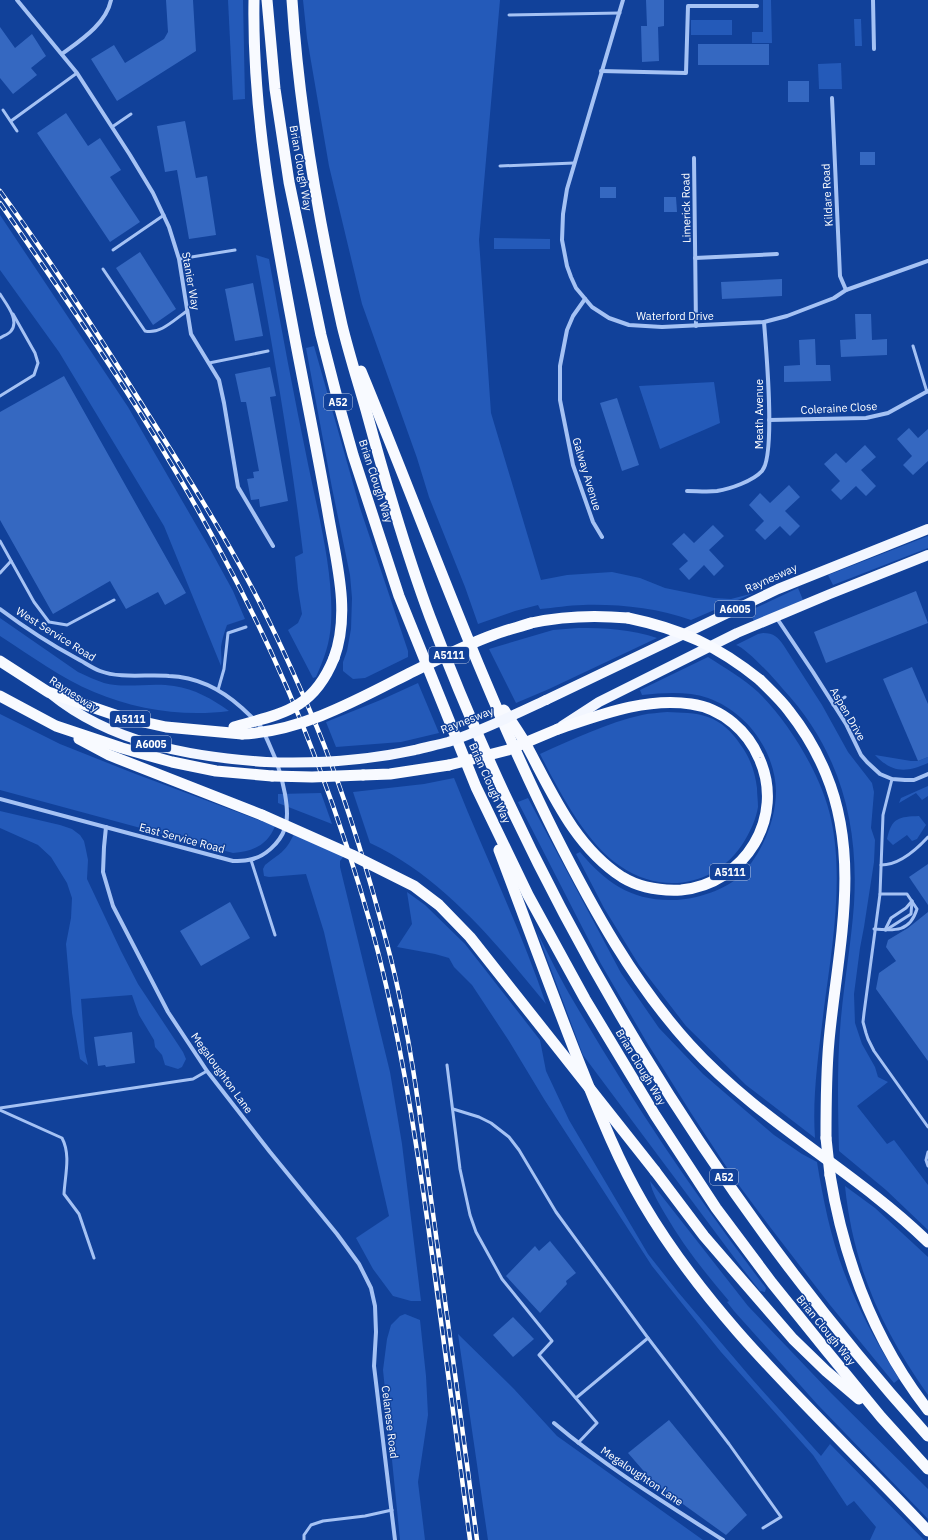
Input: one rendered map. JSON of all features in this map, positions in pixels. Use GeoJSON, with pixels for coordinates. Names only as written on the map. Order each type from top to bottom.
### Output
{"type":"FeatureCollection","features":[{"type":"Feature","properties":{"kind":"highway"},"geometry":{"type":"LineString","coordinates":[[238,730],[291,710],[306,700],[321,684],[334,658],[340,638],[342,620],[338,573],[320,468],[268,190],[255,74],[253,38],[254,0]]}},
{"type":"Feature","properties":{"kind":"highway","name":"Brian Clough Way"},"geometry":{"type":"LineString","coordinates":[[267,0],[275,89],[289,182],[319,327],[339,405],[353,455],[399,596],[476,787],[536,909],[593,1013],[655,1115],[716,1208],[772,1283],[881,1417],[928,1469]]}},
{"type":"Feature","properties":{"kind":"highway","name":"Brian Clough Way"},"geometry":{"type":"LineString","coordinates":[[292,0],[305,124],[319,210],[343,328],[380,464],[429,614],[473,723],[509,804],[553,894],[602,985],[651,1066],[712,1159],[764,1234],[872,1370],[928,1436]]}},
{"type":"Feature","properties":{"kind":"highway"},"geometry":{"type":"LineString","coordinates":[[343,328],[486,682],[524,770],[588,897],[625,961],[657,1006],[713,1069],[738,1092],[789,1133],[876,1196],[928,1242]]}},
{"type":"Feature","properties":{"kind":"highway","name":"A5111"},"geometry":{"type":"LineString","coordinates":[[48,692],[103,711],[144,723],[166,727],[216,731],[271,730],[318,717],[493,634],[531,623],[577,617],[605,616],[649,622],[704,642],[738,663],[760,680],[789,711],[811,743],[827,775],[835,800],[842,836],[845,912],[829,1040],[826,1089],[826,1138],[830,1175],[844,1242],[877,1328],[894,1358],[928,1410]]}},
{"type":"Feature","properties":{"kind":"highway","name":"Raynesway"},"geometry":{"type":"LineString","coordinates":[[0,661],[48,692]]}},
{"type":"Feature","properties":{"kind":"highway","name":"A5111"},"geometry":{"type":"LineString","coordinates":[[0,696],[56,726],[122,748],[172,762],[216,771],[272,776],[352,776],[424,770],[508,750],[558,728],[596,716],[649,704],[690,703],[720,714],[740,729],[749,740],[763,766],[766,781],[766,815],[750,851],[740,863],[729,872],[708,883],[686,889],[661,890],[647,888],[622,877],[604,863],[573,828],[556,802],[528,748],[486,682]]}},
{"type":"Feature","properties":{"kind":"highway"},"geometry":{"type":"LineString","coordinates":[[56,726],[109,755],[262,815],[328,844],[414,886],[440,905],[470,936],[655,1171],[704,1236],[793,1339],[826,1372],[881,1417]]}},
{"type":"Feature","properties":{"kind":"highway"},"geometry":{"type":"LineString","coordinates":[[476,787],[539,958],[605,1127],[624,1169],[643,1204],[686,1268],[748,1343],[799,1399],[928,1531]]}},
{"type":"Feature","properties":{"kind":"main road","name":"Raynesway"},"geometry":{"type":"LineString","coordinates":[[48,692],[81,716],[114,732],[186,753],[216,758],[301,763],[346,762],[394,754],[448,742],[501,720],[778,589],[928,528]]}},
{"type":"Feature","properties":{"kind":"main road","name":"A6005"},"geometry":{"type":"LineString","coordinates":[[558,728],[599,702],[737,633],[834,592],[928,555]]}},
{"type":"Feature","properties":{"kind":"street","name":"Stanier Way"},"geometry":{"type":"LineString","coordinates":[[17,0],[77,73],[142,174],[164,215],[179,259],[191,334],[218,380],[224,403],[238,487],[273,546]]}},
{"type":"Feature","properties":{"kind":"street"},"geometry":{"type":"LineString","coordinates":[[62,54],[96,26],[105,14],[111,0]]}},
{"type":"Feature","properties":{"kind":"street","name":"Waterford Drive"},"geometry":{"type":"LineString","coordinates":[[623,0],[564,201],[562,240],[567,266],[571,277],[585,299],[602,314],[629,325],[662,327],[764,322],[787,316],[834,298],[846,290],[928,261]]}},
{"type":"Feature","properties":{"kind":"street"},"geometry":{"type":"LineString","coordinates":[[873,0],[874,48]]}},
{"type":"Feature","properties":{"kind":"street"},"geometry":{"type":"LineString","coordinates":[[601,72],[686,73],[688,6],[757,6]]}},
{"type":"Feature","properties":{"kind":"street","name":"Kildare Road"},"geometry":{"type":"LineString","coordinates":[[832,98],[840,276],[846,290]]}},
{"type":"Feature","properties":{"kind":"street","name":"Limerick Road"},"geometry":{"type":"LineString","coordinates":[[694,158],[696,326]]}},
{"type":"Feature","properties":{"kind":"street","name":"Limerick Road"},"geometry":{"type":"LineString","coordinates":[[695,258],[777,254]]}},
{"type":"Feature","properties":{"kind":"street","name":"Galway Avenue"},"geometry":{"type":"LineString","coordinates":[[585,299],[573,316],[567,330],[560,366],[560,400],[573,465],[593,522],[602,537]]}},
{"type":"Feature","properties":{"kind":"street","name":"Meath Avenue"},"geometry":{"type":"LineString","coordinates":[[686,491],[718,491],[750,481],[762,471],[768,456],[769,420],[764,322]]}},
{"type":"Feature","properties":{"kind":"street","name":"Coleraine Close"},"geometry":{"type":"LineString","coordinates":[[769,420],[866,418],[888,414],[927,392]]}},
{"type":"Feature","properties":{"kind":"street","name":"West Service Road"},"geometry":{"type":"LineString","coordinates":[[0,609],[59,648],[98,670],[110,674],[170,676],[200,681],[218,690],[251,716],[260,727],[278,766],[287,807],[287,824],[281,837],[263,855],[251,860]]}},
{"type":"Feature","properties":{"kind":"street","name":"Aspen Drive"},"geometry":{"type":"LineString","coordinates":[[776,617],[846,724],[861,755],[867,762],[880,774],[892,779],[914,780],[928,774]]}},
{"type":"Feature","properties":{"kind":"street","name":"East Service Road"},"geometry":{"type":"LineString","coordinates":[[0,799],[220,858],[251,860]]}},
{"type":"Feature","properties":{"kind":"street","name":"Megaloughton Lane"},"geometry":{"type":"LineString","coordinates":[[106,827],[103,872],[113,906],[128,938],[168,1012],[207,1071],[270,1152],[337,1234],[359,1264],[371,1288],[375,1306]]}},
{"type":"Feature","properties":{"kind":"street","name":"Celanese Road"},"geometry":{"type":"LineString","coordinates":[[375,1306],[376,1332],[374,1366],[395,1540]]}},
{"type":"Feature","properties":{"kind":"street","name":"Megaloughton Lane"},"geometry":{"type":"LineString","coordinates":[[554,1423],[578,1443],[651,1494],[723,1540]]}},
{"type":"Feature","properties":{"kind":"lane"},"geometry":{"type":"LineString","coordinates":[[509,15],[620,14]]}},
{"type":"Feature","properties":{"kind":"lane"},"geometry":{"type":"LineString","coordinates":[[11,121],[77,73]]}},
{"type":"Feature","properties":{"kind":"lane"},"geometry":{"type":"LineString","coordinates":[[3,110],[17,131]]}},
{"type":"Feature","properties":{"kind":"lane"},"geometry":{"type":"LineString","coordinates":[[112,127],[131,114]]}},
{"type":"Feature","properties":{"kind":"lane"},"geometry":{"type":"LineString","coordinates":[[500,166],[574,163]]}},
{"type":"Feature","properties":{"kind":"lane"},"geometry":{"type":"LineString","coordinates":[[112,250],[164,215]]}},
{"type":"Feature","properties":{"kind":"lane"},"geometry":{"type":"LineString","coordinates":[[179,259],[235,250]]}},
{"type":"Feature","properties":{"kind":"lane"},"geometry":{"type":"LineString","coordinates":[[103,269],[145,331],[152,332],[159,330],[187,311]]}},
{"type":"Feature","properties":{"kind":"lane"},"geometry":{"type":"LineString","coordinates":[[0,294],[35,353],[38,363],[34,375],[0,396]]}},
{"type":"Feature","properties":{"kind":"lane"},"geometry":{"type":"LineString","coordinates":[[0,338],[11,332],[14,325],[13,314]]}},
{"type":"Feature","properties":{"kind":"lane"},"geometry":{"type":"LineString","coordinates":[[913,346],[927,392]]}},
{"type":"Feature","properties":{"kind":"lane"},"geometry":{"type":"LineString","coordinates":[[209,363],[268,351]]}},
{"type":"Feature","properties":{"kind":"lane"},"geometry":{"type":"LineString","coordinates":[[0,541],[34,602],[49,622],[67,625],[114,600]]}},
{"type":"Feature","properties":{"kind":"lane"},"geometry":{"type":"LineString","coordinates":[[0,573],[11,561]]}},
{"type":"Feature","properties":{"kind":"lane"},"geometry":{"type":"LineString","coordinates":[[218,690],[224,669],[228,633],[246,627]]}},
{"type":"Feature","properties":{"kind":"lane"},"geometry":{"type":"LineString","coordinates":[[833,705],[845,697]]}},
{"type":"Feature","properties":{"kind":"lane"},"geometry":{"type":"LineString","coordinates":[[892,779],[882,815],[880,894],[874,929],[863,1022],[874,1051],[928,1127]]}},
{"type":"Feature","properties":{"kind":"lane"},"geometry":{"type":"LineString","coordinates":[[881,865],[889,865],[900,860],[922,844],[928,837]]}},
{"type":"Feature","properties":{"kind":"lane"},"geometry":{"type":"LineString","coordinates":[[251,860],[275,935]]}},
{"type":"Feature","properties":{"kind":"lane"},"geometry":{"type":"LineString","coordinates":[[874,929],[894,931],[901,929],[914,920],[917,909],[906,894],[880,894]]}},
{"type":"Feature","properties":{"kind":"lane"},"geometry":{"type":"LineString","coordinates":[[885,930],[891,918],[906,908],[912,901]]}},
{"type":"Feature","properties":{"kind":"lane"},"geometry":{"type":"LineString","coordinates":[[885,930],[911,914],[912,901]]}},
{"type":"Feature","properties":{"kind":"lane"},"geometry":{"type":"LineString","coordinates":[[447,1065],[460,1169],[470,1216],[476,1232],[502,1279],[552,1341],[539,1355],[597,1423],[578,1443]]}},
{"type":"Feature","properties":{"kind":"lane"},"geometry":{"type":"LineString","coordinates":[[0,1109],[193,1079],[207,1071]]}},
{"type":"Feature","properties":{"kind":"lane"},"geometry":{"type":"LineString","coordinates":[[0,1109],[62,1138],[66,1146],[67,1159],[64,1194],[79,1214],[94,1258]]}},
{"type":"Feature","properties":{"kind":"lane"},"geometry":{"type":"LineString","coordinates":[[453,1109],[485,1120],[509,1137],[519,1150],[556,1212],[648,1338],[729,1444],[781,1517],[763,1528]]}},
{"type":"Feature","properties":{"kind":"lane"},"geometry":{"type":"LineString","coordinates":[[928,1152],[926,1160],[928,1166]]}},
{"type":"Feature","properties":{"kind":"lane"},"geometry":{"type":"LineString","coordinates":[[576,1398],[648,1338]]}},
{"type":"Feature","properties":{"kind":"lane"},"geometry":{"type":"LineString","coordinates":[[304,1540],[304,1535],[311,1525],[323,1521],[365,1516],[392,1510]]}},
{"type":"Feature","properties":{"kind":"shaded area"},"geometry":{"type":"Polygon","coordinates":[[[228,0],[243,0],[245,99],[233,100],[228,0]]]}},
{"type":"Feature","properties":{"kind":"shaded area"},"geometry":{"type":"Polygon","coordinates":[[[303,0],[500,0],[479,240],[491,413],[541,580],[567,575],[612,572],[640,578],[665,588],[714,598],[731,599],[754,593],[691,620],[665,612],[624,606],[578,605],[540,609],[538,605],[515,611],[478,624],[429,497],[417,458],[362,304],[329,166],[307,38],[303,0]]]}},
{"type":"Feature","properties":{"kind":"shaded area"},"geometry":{"type":"Polygon","coordinates":[[[763,0],[771,0],[772,43],[752,43],[752,32],[763,32],[763,0]]]}},
{"type":"Feature","properties":{"kind":"shaded area"},"geometry":{"type":"Polygon","coordinates":[[[854,19],[861,19],[862,46],[855,46],[854,19]]]}},
{"type":"Feature","properties":{"kind":"shaded area"},"geometry":{"type":"Polygon","coordinates":[[[691,20],[732,20],[732,35],[691,35],[691,20]]]}},
{"type":"Feature","properties":{"kind":"shaded area"},"geometry":{"type":"Polygon","coordinates":[[[841,63],[842,89],[819,89],[818,64],[841,63]]]}},
{"type":"Feature","properties":{"kind":"shaded area"},"geometry":{"type":"Polygon","coordinates":[[[0,215],[128,407],[233,591],[245,619],[227,625],[221,647],[221,666],[164,526],[59,352],[0,270],[0,215]]]}},
{"type":"Feature","properties":{"kind":"shaded area"},"geometry":{"type":"Polygon","coordinates":[[[494,238],[550,239],[550,249],[494,249],[494,238]]]}},
{"type":"Feature","properties":{"kind":"shaded area"},"geometry":{"type":"Polygon","coordinates":[[[256,255],[269,259],[328,564],[331,623],[328,644],[324,657],[316,677],[313,678],[288,630],[298,623],[302,614],[295,557],[303,553],[282,404],[256,255]]]}},
{"type":"Feature","properties":{"kind":"shaded area"},"geometry":{"type":"Polygon","coordinates":[[[314,346],[360,508],[408,651],[408,657],[365,678],[353,679],[343,671],[343,662],[347,651],[351,629],[352,598],[350,575],[306,348],[314,346]]]}},
{"type":"Feature","properties":{"kind":"shaded area"},"geometry":{"type":"Polygon","coordinates":[[[714,382],[720,423],[660,449],[639,386],[714,382]]]}},
{"type":"Feature","properties":{"kind":"shaded area"},"geometry":{"type":"Polygon","coordinates":[[[928,536],[928,548],[833,585],[828,575],[928,536]]]}},
{"type":"Feature","properties":{"kind":"shaded area"},"geometry":{"type":"Polygon","coordinates":[[[798,588],[803,600],[754,621],[749,611],[798,588]]]}},
{"type":"Feature","properties":{"kind":"shaded area"},"geometry":{"type":"Polygon","coordinates":[[[0,618],[78,672],[97,681],[112,685],[165,685],[182,687],[203,695],[229,711],[195,713],[144,708],[94,692],[58,673],[0,636],[0,618]]]}},
{"type":"Feature","properties":{"kind":"shaded area"},"geometry":{"type":"Polygon","coordinates":[[[578,628],[618,630],[657,638],[516,703],[489,649],[553,630],[578,628]]]}},
{"type":"Feature","properties":{"kind":"shaded area"},"geometry":{"type":"Polygon","coordinates":[[[763,633],[773,635],[782,643],[822,705],[848,752],[872,783],[874,792],[871,828],[875,840],[874,862],[854,994],[855,1023],[862,1044],[875,1067],[878,1077],[888,1082],[857,1106],[887,1144],[894,1140],[928,1185],[928,1230],[886,1190],[839,1151],[839,1045],[841,1014],[854,904],[855,873],[853,844],[841,788],[831,761],[818,736],[802,711],[773,677],[753,657],[741,647],[736,645],[763,633]]]}},
{"type":"Feature","properties":{"kind":"shaded area"},"geometry":{"type":"Polygon","coordinates":[[[708,657],[734,673],[758,692],[781,718],[803,751],[812,768],[827,802],[831,819],[837,865],[837,889],[833,938],[816,1073],[814,1106],[815,1138],[746,1085],[686,1026],[639,965],[604,908],[576,854],[580,852],[589,863],[609,881],[620,888],[644,897],[673,900],[700,896],[728,885],[742,874],[756,856],[771,824],[774,813],[776,791],[770,762],[756,735],[735,713],[722,704],[708,698],[684,693],[642,695],[640,690],[708,657]]]}},
{"type":"Feature","properties":{"kind":"shaded area"},"geometry":{"type":"Polygon","coordinates":[[[418,683],[439,733],[401,742],[336,747],[326,722],[418,683]]]}},
{"type":"Feature","properties":{"kind":"shaded area"},"geometry":{"type":"Polygon","coordinates":[[[667,712],[703,715],[722,725],[737,740],[747,754],[752,765],[757,788],[758,807],[756,816],[745,840],[734,856],[720,868],[705,876],[688,882],[671,883],[654,881],[637,875],[620,866],[608,856],[584,830],[574,815],[540,754],[616,722],[645,714],[667,712]]]}},
{"type":"Feature","properties":{"kind":"shaded area"},"geometry":{"type":"Polygon","coordinates":[[[0,714],[60,744],[275,826],[272,833],[264,843],[247,851],[233,853],[0,790],[0,714]]]}},
{"type":"Feature","properties":{"kind":"shaded area"},"geometry":{"type":"Polygon","coordinates":[[[875,755],[911,761],[918,761],[928,757],[928,763],[906,770],[900,770],[887,765],[875,755]]]}},
{"type":"Feature","properties":{"kind":"shaded area"},"geometry":{"type":"Polygon","coordinates":[[[454,778],[525,947],[546,1004],[508,958],[467,913],[421,874],[396,857],[370,843],[353,792],[424,784],[454,778]]]}},
{"type":"Feature","properties":{"kind":"shaded area"},"geometry":{"type":"Polygon","coordinates":[[[928,786],[928,796],[922,800],[916,793],[899,803],[901,798],[928,786]]]}},
{"type":"Feature","properties":{"kind":"shaded area"},"geometry":{"type":"Polygon","coordinates":[[[321,793],[332,824],[278,803],[278,794],[321,793]]]}},
{"type":"Feature","properties":{"kind":"shaded area"},"geometry":{"type":"Polygon","coordinates":[[[528,798],[621,973],[659,1028],[703,1074],[774,1135],[802,1154],[817,1162],[826,1211],[839,1258],[861,1312],[899,1379],[894,1383],[830,1305],[770,1227],[735,1180],[691,1113],[646,1041],[601,964],[518,802],[528,798]]]}},
{"type":"Feature","properties":{"kind":"shaded area"},"geometry":{"type":"Polygon","coordinates":[[[0,811],[60,825],[72,829],[80,835],[84,841],[88,860],[87,879],[138,984],[183,1052],[186,1059],[182,1067],[178,1069],[165,1065],[162,1055],[155,1047],[154,1040],[139,1015],[132,995],[81,999],[85,1052],[88,1065],[80,1059],[72,1013],[66,944],[71,918],[72,898],[67,883],[51,857],[38,845],[0,828],[0,811]]]}},
{"type":"Feature","properties":{"kind":"shaded area"},"geometry":{"type":"Polygon","coordinates":[[[919,816],[926,825],[917,839],[912,841],[907,835],[893,845],[887,839],[891,826],[894,822],[901,818],[919,816]]]}},
{"type":"Feature","properties":{"kind":"shaded area"},"geometry":{"type":"Polygon","coordinates":[[[294,834],[344,856],[340,861],[340,867],[390,1072],[402,1144],[421,1301],[411,1301],[393,1296],[373,1269],[356,1238],[389,1216],[324,932],[306,874],[269,877],[264,876],[263,869],[265,865],[285,849],[294,834]]]}},
{"type":"Feature","properties":{"kind":"shaded area"},"geometry":{"type":"Polygon","coordinates":[[[407,892],[425,905],[465,944],[540,1040],[546,1071],[569,1120],[648,1254],[678,1292],[752,1379],[821,1456],[830,1444],[924,1540],[870,1540],[876,1527],[854,1501],[847,1506],[813,1455],[721,1352],[652,1266],[472,985],[454,967],[449,958],[397,947],[412,924],[407,892]]]}},
{"type":"Feature","properties":{"kind":"shaded area"},"geometry":{"type":"Polygon","coordinates":[[[537,932],[559,976],[619,1076],[690,1184],[766,1288],[765,1292],[760,1291],[742,1268],[583,1055],[537,932]]]}},
{"type":"Feature","properties":{"kind":"shaded area"},"geometry":{"type":"Polygon","coordinates":[[[650,1181],[748,1306],[831,1393],[928,1489],[928,1519],[817,1404],[734,1311],[727,1302],[729,1301],[711,1280],[679,1237],[656,1198],[650,1181]]]}},
{"type":"Feature","properties":{"kind":"shaded area"},"geometry":{"type":"Polygon","coordinates":[[[845,1186],[875,1208],[928,1257],[928,1395],[897,1346],[872,1296],[855,1243],[845,1186]]]}},
{"type":"Feature","properties":{"kind":"shaded area"},"geometry":{"type":"Polygon","coordinates":[[[405,1314],[420,1320],[426,1376],[428,1415],[418,1482],[425,1540],[400,1540],[383,1370],[387,1339],[391,1325],[400,1316],[405,1314]]]}},
{"type":"Feature","properties":{"kind":"shaded area"},"geometry":{"type":"Polygon","coordinates":[[[458,1334],[514,1389],[557,1436],[703,1540],[488,1540],[458,1334]]]}},
{"type":"Feature","properties":{"kind":"building"},"geometry":{"type":"Polygon","coordinates":[[[166,0],[193,0],[196,51],[117,101],[91,59],[114,45],[125,63],[164,39],[168,32],[166,0]]]}},
{"type":"Feature","properties":{"kind":"building"},"geometry":{"type":"Polygon","coordinates":[[[646,0],[664,0],[664,26],[658,27],[659,61],[642,62],[641,26],[647,26],[646,0]]]}},
{"type":"Feature","properties":{"kind":"building"},"geometry":{"type":"Polygon","coordinates":[[[0,27],[15,48],[32,34],[46,56],[31,68],[37,75],[13,94],[0,78],[0,27]]]}},
{"type":"Feature","properties":{"kind":"building"},"geometry":{"type":"Polygon","coordinates":[[[698,44],[769,44],[769,65],[698,65],[698,44]]]}},
{"type":"Feature","properties":{"kind":"building"},"geometry":{"type":"Polygon","coordinates":[[[788,81],[809,81],[809,102],[788,102],[788,81]]]}},
{"type":"Feature","properties":{"kind":"building"},"geometry":{"type":"Polygon","coordinates":[[[66,113],[88,146],[100,138],[121,170],[110,177],[140,222],[110,242],[37,133],[66,113]]]}},
{"type":"Feature","properties":{"kind":"building"},"geometry":{"type":"Polygon","coordinates":[[[185,121],[196,178],[207,176],[216,235],[189,239],[177,170],[165,172],[157,126],[185,121]]]}},
{"type":"Feature","properties":{"kind":"building"},"geometry":{"type":"Polygon","coordinates":[[[860,152],[875,152],[875,165],[860,165],[860,152]]]}},
{"type":"Feature","properties":{"kind":"building"},"geometry":{"type":"Polygon","coordinates":[[[600,187],[616,187],[616,198],[600,198],[600,187]]]}},
{"type":"Feature","properties":{"kind":"building"},"geometry":{"type":"Polygon","coordinates":[[[664,197],[676,197],[677,212],[664,212],[664,197]]]}},
{"type":"Feature","properties":{"kind":"building"},"geometry":{"type":"Polygon","coordinates":[[[140,252],[176,309],[153,325],[116,268],[140,252]]]}},
{"type":"Feature","properties":{"kind":"building"},"geometry":{"type":"Polygon","coordinates":[[[782,279],[782,296],[722,299],[721,282],[782,279]]]}},
{"type":"Feature","properties":{"kind":"building"},"geometry":{"type":"Polygon","coordinates":[[[253,283],[263,336],[235,341],[225,289],[253,283]]]}},
{"type":"Feature","properties":{"kind":"building"},"geometry":{"type":"Polygon","coordinates":[[[855,314],[871,314],[872,340],[887,339],[887,355],[841,357],[840,340],[856,339],[855,314]]]}},
{"type":"Feature","properties":{"kind":"building"},"geometry":{"type":"Polygon","coordinates":[[[815,339],[816,365],[830,365],[831,381],[784,382],[784,366],[800,365],[799,340],[815,339]]]}},
{"type":"Feature","properties":{"kind":"building"},"geometry":{"type":"Polygon","coordinates":[[[270,367],[276,396],[270,397],[288,501],[260,507],[259,499],[251,500],[247,479],[254,478],[253,472],[259,471],[246,402],[241,402],[235,374],[270,367]]]}},
{"type":"Feature","properties":{"kind":"building"},"geometry":{"type":"Polygon","coordinates":[[[64,376],[186,593],[165,605],[158,592],[126,609],[110,581],[53,614],[0,520],[0,412],[64,376]]]}},
{"type":"Feature","properties":{"kind":"building"},"geometry":{"type":"Polygon","coordinates":[[[617,398],[639,465],[622,471],[600,403],[617,398]]]}},
{"type":"Feature","properties":{"kind":"building"},"geometry":{"type":"Polygon","coordinates":[[[909,428],[918,438],[928,429],[928,461],[913,475],[903,465],[912,456],[897,439],[909,428]]]}},
{"type":"Feature","properties":{"kind":"building"},"geometry":{"type":"Polygon","coordinates":[[[865,445],[876,457],[861,470],[876,486],[866,496],[856,486],[841,500],[831,490],[840,481],[824,464],[836,453],[846,463],[865,445]]]}},
{"type":"Feature","properties":{"kind":"building"},"geometry":{"type":"Polygon","coordinates":[[[789,485],[800,497],[785,511],[800,526],[790,536],[780,526],[765,540],[755,530],[764,521],[749,505],[760,493],[770,503],[789,485]]]}},
{"type":"Feature","properties":{"kind":"building"},"geometry":{"type":"Polygon","coordinates":[[[713,525],[724,536],[709,550],[724,566],[714,576],[704,565],[689,580],[679,569],[688,561],[672,544],[684,533],[694,543],[713,525]]]}},
{"type":"Feature","properties":{"kind":"building"},"geometry":{"type":"Polygon","coordinates":[[[916,591],[928,623],[826,663],[814,632],[916,591]]]}},
{"type":"Feature","properties":{"kind":"building"},"geometry":{"type":"Polygon","coordinates":[[[912,667],[928,704],[928,757],[918,761],[883,679],[912,667]]]}},
{"type":"Feature","properties":{"kind":"building"},"geometry":{"type":"Polygon","coordinates":[[[928,864],[928,905],[909,877],[928,864]]]}},
{"type":"Feature","properties":{"kind":"building"},"geometry":{"type":"Polygon","coordinates":[[[230,902],[250,938],[201,966],[180,931],[230,902]]]}},
{"type":"Feature","properties":{"kind":"building"},"geometry":{"type":"Polygon","coordinates":[[[928,912],[928,1061],[876,989],[879,973],[896,961],[886,947],[888,940],[908,928],[928,912]]]}},
{"type":"Feature","properties":{"kind":"building"},"geometry":{"type":"Polygon","coordinates":[[[132,1032],[135,1063],[106,1067],[105,1065],[98,1066],[94,1037],[132,1032]]]}},
{"type":"Feature","properties":{"kind":"building"},"geometry":{"type":"Polygon","coordinates":[[[550,1241],[576,1273],[566,1281],[567,1284],[540,1313],[506,1276],[535,1246],[539,1251],[550,1241]]]}},
{"type":"Feature","properties":{"kind":"building"},"geometry":{"type":"Polygon","coordinates":[[[513,1317],[534,1339],[513,1357],[493,1335],[513,1317]]]}},
{"type":"Feature","properties":{"kind":"building"},"geometry":{"type":"Polygon","coordinates":[[[669,1420],[747,1515],[726,1535],[655,1484],[628,1453],[669,1420]]]}},
{"type":"Feature","properties":{"kind":"railway"},"geometry":{"type":"LineString","coordinates":[[0,191],[54,267],[88,319],[211,515],[260,603],[285,655],[327,751],[355,832],[379,913],[401,1004],[423,1134],[477,1540]]}},
{"type":"Feature","properties":{"kind":"railway"},"geometry":{"type":"LineString","coordinates":[[0,203],[117,377],[173,466],[224,558],[290,694],[344,837],[373,933],[391,1005],[398,1042],[428,1225],[470,1540]]}}]}
